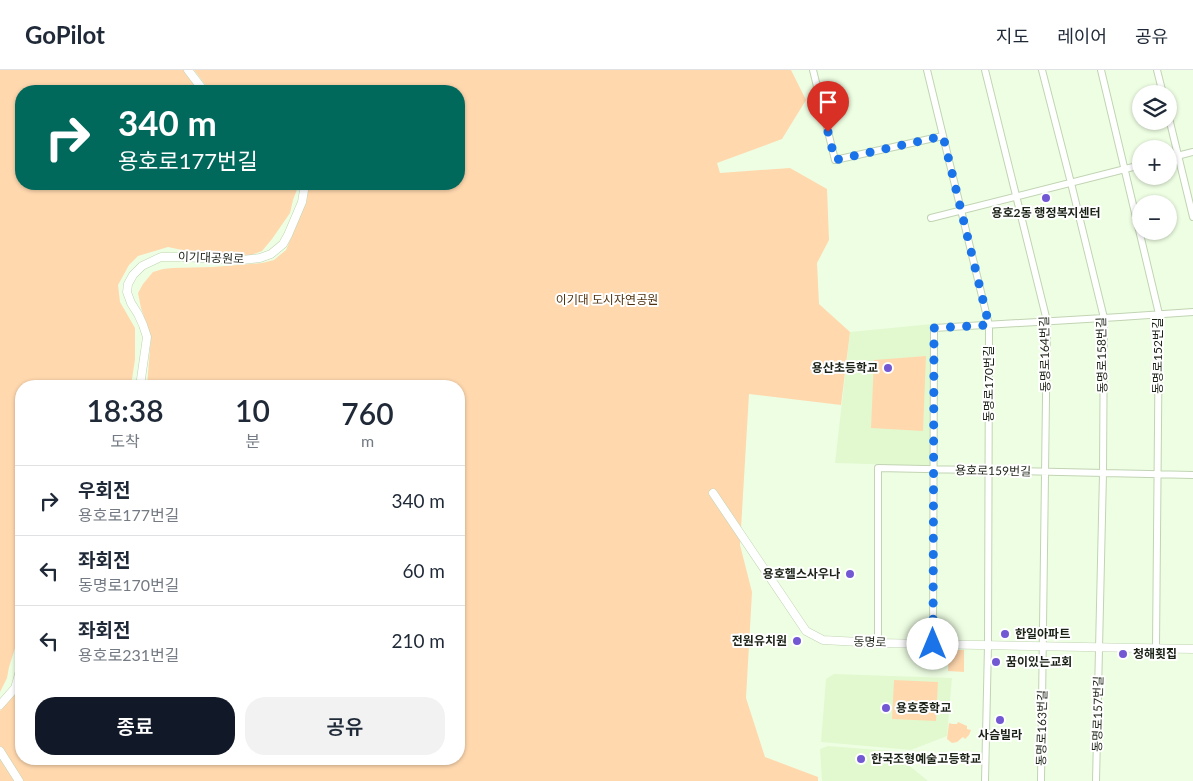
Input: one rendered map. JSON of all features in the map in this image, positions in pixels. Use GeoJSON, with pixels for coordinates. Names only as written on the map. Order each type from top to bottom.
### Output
{"type":"FeatureCollection","features":[{"type":"Feature","properties":{"kind":"street"},"geometry":{"type":"LineString","coordinates":[[188,70],[199,85]]}},
{"type":"Feature","properties":{"kind":"street"},"geometry":{"type":"LineString","coordinates":[[814,70],[835,160],[943,136]]}},
{"type":"Feature","properties":{"kind":"street","name":"동명로170번길"},"geometry":{"type":"LineString","coordinates":[[927,70],[989,325],[988,645],[985,781]]}},
{"type":"Feature","properties":{"kind":"street","name":"동명로164번길"},"geometry":{"type":"LineString","coordinates":[[985,70],[1047,321],[1043,646]]}},
{"type":"Feature","properties":{"kind":"street","name":"동명로158번길"},"geometry":{"type":"LineString","coordinates":[[1042,70],[1104,318],[1099,647]]}},
{"type":"Feature","properties":{"kind":"street","name":"동명로152번길"},"geometry":{"type":"LineString","coordinates":[[1101,70],[1159,314],[1156,648]]}},
{"type":"Feature","properties":{"kind":"street"},"geometry":{"type":"LineString","coordinates":[[1157,70],[1161,85]]}},
{"type":"Feature","properties":{"kind":"street"},"geometry":{"type":"LineString","coordinates":[[1172,130],[1193,217]]}},
{"type":"Feature","properties":{"kind":"street"},"geometry":{"type":"LineString","coordinates":[[1178,156],[1193,152]]}},
{"type":"Feature","properties":{"kind":"street"},"geometry":{"type":"LineString","coordinates":[[931,218],[1132,167]]}},
{"type":"Feature","properties":{"kind":"street","name":"이기대공원로"},"geometry":{"type":"LineString","coordinates":[[141,380],[147,337],[127,292],[128,284],[133,275],[142,266],[161,257],[242,260],[260,258],[271,254],[283,244],[288,236],[302,202],[304,190]]}},
{"type":"Feature","properties":{"kind":"street"},"geometry":{"type":"LineString","coordinates":[[933,644],[934,328],[1193,312]]}},
{"type":"Feature","properties":{"kind":"street","name":"용호로159번길"},"geometry":{"type":"LineString","coordinates":[[878,643],[878,468],[1193,475]]}},
{"type":"Feature","properties":{"kind":"street","name":"동명로"},"geometry":{"type":"LineString","coordinates":[[713,493],[806,631],[823,640],[878,643],[1193,649]]}},
{"type":"Feature","properties":{"kind":"street","name":"동명로163번길"},"geometry":{"type":"LineString","coordinates":[[1041,781],[1043,646]]}},
{"type":"Feature","properties":{"kind":"street","name":"동명로157번길"},"geometry":{"type":"LineString","coordinates":[[1096,781],[1099,647]]}},
{"type":"Feature","properties":{"kind":"street"},"geometry":{"type":"LineString","coordinates":[[0,705],[15,688]]}},
{"type":"Feature","properties":{"kind":"street"},"geometry":{"type":"LineString","coordinates":[[0,751],[19,781]]}},
{"type":"Feature","properties":{"kind":"shaded area","name":"용산초등학교"},"geometry":{"type":"Polygon","coordinates":[[[932,324],[931,466],[835,463],[850,332],[932,324]]]}},
{"type":"Feature","properties":{"kind":"shaded area","name":"용호중학교"},"geometry":{"type":"Polygon","coordinates":[[[834,674],[952,678],[947,736],[911,750],[821,742],[826,679],[834,674]]]}},
{"type":"Feature","properties":{"kind":"shaded area","name":"한국조형예술고등학교"},"geometry":{"type":"Polygon","coordinates":[[[828,746],[891,751],[928,781],[822,781],[820,749],[828,746]]]}},
{"type":"Feature","properties":{"kind":"green space"},"geometry":{"type":"Polygon","coordinates":[[[0,70],[185,70],[195,85],[15,85],[15,190],[297,190],[290,213],[262,251],[251,255],[201,254],[168,247],[138,256],[129,265],[118,285],[120,302],[135,328],[135,359],[132,380],[15,380],[15,648],[7,678],[0,692],[0,70]]]}},
{"type":"Feature","properties":{"kind":"green space","name":"이기대 도시자연공원"},"geometry":{"type":"Polygon","coordinates":[[[194,70],[791,70],[806,100],[782,139],[717,163],[720,173],[790,168],[827,189],[829,240],[817,263],[819,304],[850,332],[841,405],[749,394],[740,545],[752,592],[746,698],[765,757],[818,777],[818,781],[23,781],[0,746],[0,711],[15,692],[15,765],[465,765],[465,380],[147,380],[151,337],[138,293],[153,272],[163,269],[213,267],[262,263],[274,260],[286,250],[299,219],[307,190],[465,190],[465,85],[205,85],[194,70]]]}},
{"type":"Feature","properties":{"kind":"green space"},"geometry":{"type":"Polygon","coordinates":[[[926,356],[923,431],[871,428],[874,360],[926,356]]]}},
{"type":"Feature","properties":{"kind":"green space"},"geometry":{"type":"Polygon","coordinates":[[[949,650],[964,650],[964,672],[948,671],[949,650]]]}},
{"type":"Feature","properties":{"kind":"green space"},"geometry":{"type":"Polygon","coordinates":[[[894,680],[938,682],[936,721],[892,719],[894,680]]]}},
{"type":"Feature","properties":{"kind":"green space"},"geometry":{"type":"Polygon","coordinates":[[[958,722],[971,730],[965,739],[963,737],[957,742],[952,743],[947,739],[949,723],[957,724],[958,722]]]}},
{"type":"Feature","properties":{"kind":"green space"},"geometry":{"type":"Polygon","coordinates":[[[0,757],[15,781],[0,781],[0,757]]]}},
{"type":"Feature","properties":{"kind":"place","name":"용호2동 행정복지센터"},"geometry":{"type":"Point","coordinates":[1046,198]}},
{"type":"Feature","properties":{"kind":"place","name":"용산초등학교"},"geometry":{"type":"Point","coordinates":[888,368]}},
{"type":"Feature","properties":{"kind":"place","name":"용호헬스사우나"},"geometry":{"type":"Point","coordinates":[850,574]}},
{"type":"Feature","properties":{"kind":"place","name":"한일아파트"},"geometry":{"type":"Point","coordinates":[1005,634]}},
{"type":"Feature","properties":{"kind":"place","name":"전원유치원"},"geometry":{"type":"Point","coordinates":[797,641]}},
{"type":"Feature","properties":{"kind":"place","name":"청해횟집"},"geometry":{"type":"Point","coordinates":[1123,654]}},
{"type":"Feature","properties":{"kind":"place","name":"꿈이있는교회"},"geometry":{"type":"Point","coordinates":[996,662]}},
{"type":"Feature","properties":{"kind":"place","name":"용호중학교"},"geometry":{"type":"Point","coordinates":[886,708]}},
{"type":"Feature","properties":{"kind":"place","name":"사슴빌라"},"geometry":{"type":"Point","coordinates":[1000,720]}},
{"type":"Feature","properties":{"kind":"place","name":"한국조형예술고등학교"},"geometry":{"type":"Point","coordinates":[861,759]}},
{"type":"Feature","properties":{"kind":"route"},"geometry":{"type":"LineString","coordinates":[[828,132],[835,160],[943,136],[989,325],[934,328],[933,644]]}}]}
